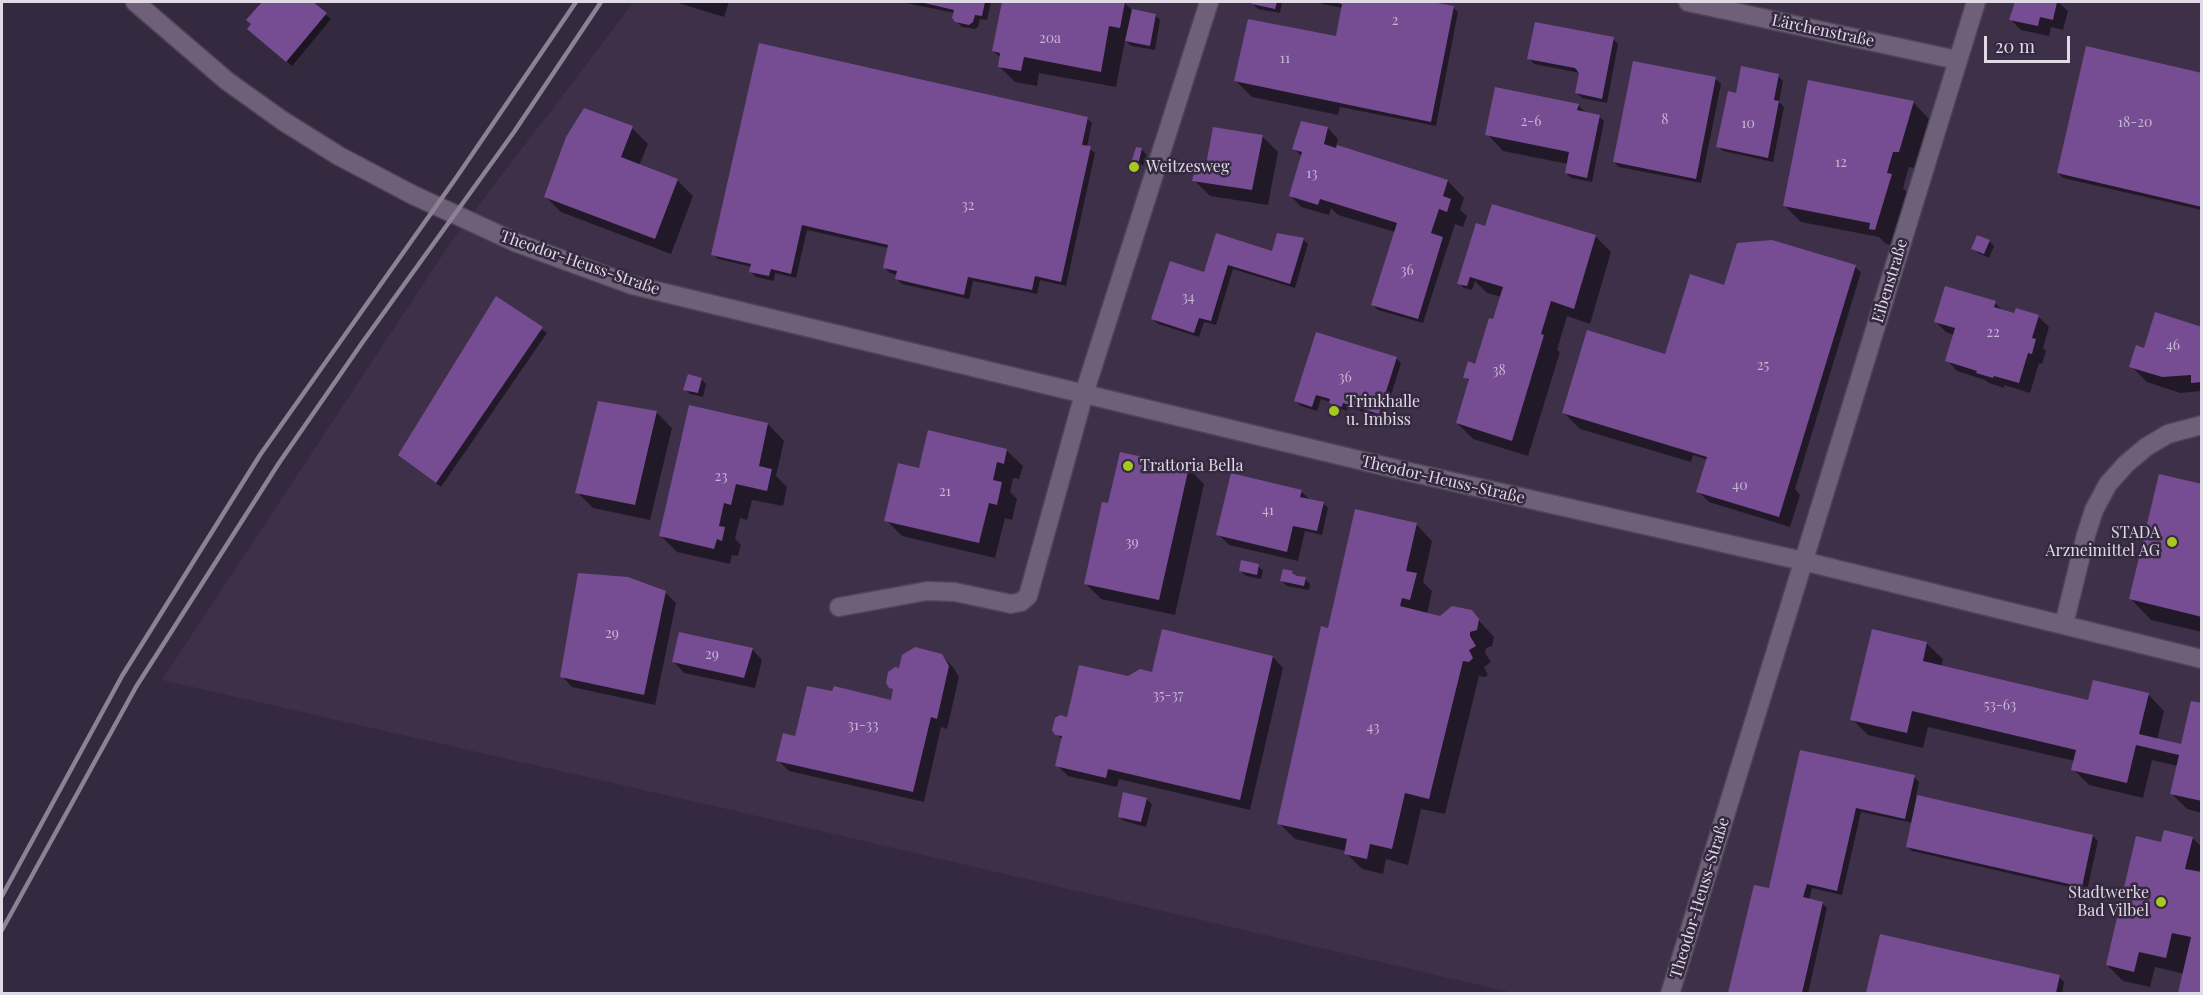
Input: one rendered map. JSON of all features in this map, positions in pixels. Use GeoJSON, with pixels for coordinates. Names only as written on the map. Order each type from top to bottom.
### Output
{"type":"FeatureCollection","features":[{"type":"Feature","properties":{"kind":"street","name":"Theodor-Heuss-Straße"},"geometry":{"type":"LineString","coordinates":[[135,2],[227,81],[283,121],[339,156],[413,195],[517,243],[632,285],[1392,468],[1803,561],[2202,659]]}},
{"type":"Feature","properties":{"kind":"street"},"geometry":{"type":"LineString","coordinates":[[839,607],[927,591],[955,592],[1011,604],[1021,602],[1029,596],[1084,394],[1209,2]]}},
{"type":"Feature","properties":{"kind":"street","name":"Lärchenstraße"},"geometry":{"type":"LineString","coordinates":[[1688,2],[1957,60]]}},
{"type":"Feature","properties":{"kind":"street","name":"Eibenstraße"},"geometry":{"type":"LineString","coordinates":[[1803,561],[1976,2]]}},
{"type":"Feature","properties":{"kind":"street"},"geometry":{"type":"LineString","coordinates":[[2064,624],[2086,535],[2094,510],[2108,484],[2146,447],[2168,434],[2202,425]]}},
{"type":"Feature","properties":{"kind":"street","name":"Theodor-Heuss-Straße"},"geometry":{"type":"LineString","coordinates":[[1670,993],[1803,561]]}},
{"type":"Feature","properties":{"kind":"shaded area"},"geometry":{"type":"Polygon","coordinates":[[[634,2],[2201,2],[2201,993],[1513,993],[740,812],[162,680],[453,239],[634,2]]]}},
{"type":"Feature","properties":{"kind":"building"},"geometry":{"type":"Polygon","coordinates":[[[262,2],[313,2],[327,13],[286,62],[247,29],[251,24],[246,20],[262,2]]]}},
{"type":"Feature","properties":{"kind":"building"},"geometry":{"type":"Polygon","coordinates":[[[920,2],[985,2],[982,16],[975,15],[973,22],[969,25],[955,22],[952,18],[954,10],[920,2]]]}},
{"type":"Feature","properties":{"kind":"building"},"geometry":{"type":"Polygon","coordinates":[[[1002,2],[1125,2],[1120,28],[1109,26],[1101,72],[1024,57],[1021,71],[998,67],[1000,53],[992,51],[1002,2]]]}},
{"type":"Feature","properties":{"kind":"building"},"geometry":{"type":"Polygon","coordinates":[[[1252,2],[1277,2],[1275,9],[1252,4],[1252,2]]]}},
{"type":"Feature","properties":{"kind":"building"},"geometry":{"type":"Polygon","coordinates":[[[1333,2],[1432,2],[1454,6],[1431,122],[1234,81],[1248,19],[1336,36],[1342,4],[1333,2]]]}},
{"type":"Feature","properties":{"kind":"building"},"geometry":{"type":"Polygon","coordinates":[[[2015,2],[2057,2],[2053,20],[2040,17],[2038,26],[2009,20],[2015,2]]]}},
{"type":"Feature","properties":{"kind":"building"},"geometry":{"type":"Polygon","coordinates":[[[1132,9],[1156,14],[1150,46],[1125,41],[1132,9]]]}},
{"type":"Feature","properties":{"kind":"building"},"geometry":{"type":"Polygon","coordinates":[[[1535,22],[1614,37],[1602,99],[1575,93],[1579,73],[1575,68],[1527,59],[1535,22]]]}},
{"type":"Feature","properties":{"kind":"building"},"geometry":{"type":"Polygon","coordinates":[[[759,43],[1088,117],[1082,145],[1091,146],[1061,282],[1035,276],[1032,290],[968,277],[964,295],[895,279],[897,271],[883,268],[888,245],[802,225],[791,274],[771,269],[769,276],[749,272],[751,264],[711,255],[759,43]]]}},
{"type":"Feature","properties":{"kind":"building"},"geometry":{"type":"Polygon","coordinates":[[[2086,46],[2202,73],[2202,207],[2057,173],[2086,46]]]}},
{"type":"Feature","properties":{"kind":"building"},"geometry":{"type":"Polygon","coordinates":[[[1633,61],[1716,77],[1696,179],[1613,162],[1633,61]]]}},
{"type":"Feature","properties":{"kind":"building"},"geometry":{"type":"Polygon","coordinates":[[[1741,66],[1779,74],[1774,100],[1779,101],[1768,158],[1716,147],[1728,91],[1736,93],[1741,66]]]}},
{"type":"Feature","properties":{"kind":"building"},"geometry":{"type":"Polygon","coordinates":[[[1808,80],[1914,101],[1899,152],[1893,152],[1887,173],[1892,174],[1875,230],[1869,229],[1870,223],[1783,206],[1808,80]]]}},
{"type":"Feature","properties":{"kind":"building"},"geometry":{"type":"Polygon","coordinates":[[[1495,87],[1579,104],[1577,110],[1600,115],[1587,178],[1565,173],[1569,152],[1485,135],[1495,87]]]}},
{"type":"Feature","properties":{"kind":"building"},"geometry":{"type":"Polygon","coordinates":[[[584,108],[633,126],[621,157],[678,179],[655,239],[544,197],[566,137],[584,108]]]}},
{"type":"Feature","properties":{"kind":"building"},"geometry":{"type":"Polygon","coordinates":[[[1301,121],[1328,127],[1324,144],[1336,148],[1337,145],[1448,180],[1443,196],[1451,199],[1447,212],[1439,209],[1431,233],[1443,237],[1418,319],[1371,305],[1397,223],[1320,199],[1318,205],[1289,196],[1302,152],[1292,149],[1301,121]]]}},
{"type":"Feature","properties":{"kind":"building"},"geometry":{"type":"Polygon","coordinates":[[[1213,127],[1263,135],[1252,190],[1192,181],[1195,169],[1205,170],[1213,127]]]}},
{"type":"Feature","properties":{"kind":"building"},"geometry":{"type":"Polygon","coordinates":[[[1136,147],[1142,148],[1139,161],[1132,160],[1136,147]]]}},
{"type":"Feature","properties":{"kind":"building"},"geometry":{"type":"Polygon","coordinates":[[[1492,204],[1596,235],[1574,309],[1551,301],[1541,334],[1544,335],[1512,441],[1456,423],[1469,379],[1463,378],[1468,361],[1475,364],[1489,318],[1493,319],[1503,287],[1470,277],[1467,286],[1457,284],[1476,223],[1485,226],[1492,204]]]}},
{"type":"Feature","properties":{"kind":"building"},"geometry":{"type":"Polygon","coordinates":[[[1216,233],[1272,251],[1277,233],[1304,238],[1290,284],[1228,265],[1211,321],[1199,318],[1194,333],[1151,319],[1170,261],[1204,272],[1216,233]]]}},
{"type":"Feature","properties":{"kind":"building"},"geometry":{"type":"Polygon","coordinates":[[[1977,235],[1990,240],[1984,254],[1971,249],[1977,235]]]}},
{"type":"Feature","properties":{"kind":"building"},"geometry":{"type":"Polygon","coordinates":[[[1772,240],[1856,265],[1779,517],[1696,492],[1707,457],[1562,413],[1587,330],[1665,354],[1690,274],[1724,285],[1737,243],[1772,240]]]}},
{"type":"Feature","properties":{"kind":"building"},"geometry":{"type":"Polygon","coordinates":[[[1945,286],[1996,301],[1994,307],[2014,313],[2016,308],[2039,315],[2032,338],[2036,339],[2032,354],[2028,353],[2019,383],[1976,373],[1977,371],[1945,361],[1955,328],[1934,322],[1945,286]]]}},
{"type":"Feature","properties":{"kind":"building"},"geometry":{"type":"Polygon","coordinates":[[[496,296],[543,327],[436,483],[398,455],[496,296]]]}},
{"type":"Feature","properties":{"kind":"building"},"geometry":{"type":"Polygon","coordinates":[[[2155,312],[2202,327],[2202,382],[2191,383],[2191,375],[2162,377],[2129,367],[2136,345],[2144,348],[2155,312]]]}},
{"type":"Feature","properties":{"kind":"building"},"geometry":{"type":"Polygon","coordinates":[[[1316,332],[1397,357],[1379,414],[1343,403],[1342,407],[1329,403],[1330,399],[1316,395],[1312,407],[1294,401],[1316,332]]]}},
{"type":"Feature","properties":{"kind":"building"},"geometry":{"type":"Polygon","coordinates":[[[688,374],[702,378],[698,393],[683,390],[688,374]]]}},
{"type":"Feature","properties":{"kind":"building"},"geometry":{"type":"Polygon","coordinates":[[[598,401],[657,411],[635,505],[575,493],[598,401]]]}},
{"type":"Feature","properties":{"kind":"building"},"geometry":{"type":"Polygon","coordinates":[[[689,405],[768,423],[759,466],[772,469],[767,491],[736,484],[731,505],[724,503],[719,526],[725,527],[722,541],[717,539],[714,549],[659,536],[689,405]]]}},
{"type":"Feature","properties":{"kind":"building"},"geometry":{"type":"Polygon","coordinates":[[[928,430],[1007,449],[1004,464],[997,462],[993,480],[1002,482],[997,505],[989,503],[979,543],[884,521],[898,463],[919,468],[928,430]]]}},
{"type":"Feature","properties":{"kind":"building"},"geometry":{"type":"Polygon","coordinates":[[[1120,452],[1189,467],[1159,600],[1084,584],[1102,502],[1108,503],[1120,452]]]}},
{"type":"Feature","properties":{"kind":"building"},"geometry":{"type":"Polygon","coordinates":[[[1231,473],[1302,490],[1300,497],[1324,502],[1317,531],[1293,526],[1287,552],[1216,535],[1231,473]]]}},
{"type":"Feature","properties":{"kind":"building","name":"STADA Arzneimittel AG"},"geometry":{"type":"Polygon","coordinates":[[[2159,474],[2202,484],[2202,617],[2129,599],[2159,474]]]}},
{"type":"Feature","properties":{"kind":"building"},"geometry":{"type":"Polygon","coordinates":[[[1355,509],[1417,523],[1406,571],[1417,573],[1410,600],[1402,598],[1400,606],[1440,616],[1452,606],[1472,610],[1479,619],[1477,630],[1470,632],[1476,646],[1469,650],[1473,658],[1469,662],[1463,661],[1429,799],[1405,793],[1392,849],[1370,844],[1367,859],[1344,854],[1347,839],[1277,824],[1321,626],[1328,628],[1355,509]]]}},
{"type":"Feature","properties":{"kind":"building"},"geometry":{"type":"Polygon","coordinates":[[[1241,560],[1259,564],[1257,575],[1239,571],[1241,560]]]}},
{"type":"Feature","properties":{"kind":"building"},"geometry":{"type":"Polygon","coordinates":[[[1283,569],[1293,571],[1292,573],[1297,576],[1306,577],[1304,586],[1280,581],[1283,569]]]}},
{"type":"Feature","properties":{"kind":"building"},"geometry":{"type":"Polygon","coordinates":[[[578,573],[628,577],[666,591],[644,695],[560,677],[578,573]]]}},
{"type":"Feature","properties":{"kind":"building"},"geometry":{"type":"Polygon","coordinates":[[[1162,629],[1273,656],[1240,800],[1108,769],[1106,778],[1055,766],[1062,736],[1055,735],[1052,730],[1055,718],[1060,715],[1067,717],[1079,665],[1128,676],[1140,669],[1152,672],[1162,629]]]}},
{"type":"Feature","properties":{"kind":"building"},"geometry":{"type":"Polygon","coordinates":[[[1872,629],[1927,642],[1923,661],[2088,700],[2093,680],[2149,693],[2139,734],[2181,744],[2191,701],[2202,703],[2202,801],[2170,794],[2179,755],[2136,745],[2127,783],[2071,770],[2076,750],[1912,711],[1907,733],[1850,720],[1872,629]]]}},
{"type":"Feature","properties":{"kind":"building"},"geometry":{"type":"Polygon","coordinates":[[[679,632],[753,648],[744,678],[672,662],[679,632]]]}},
{"type":"Feature","properties":{"kind":"building"},"geometry":{"type":"Polygon","coordinates":[[[915,647],[942,654],[949,666],[937,719],[931,717],[913,792],[776,761],[783,733],[795,736],[807,686],[832,691],[834,686],[891,700],[893,689],[889,688],[886,683],[888,672],[895,667],[899,668],[902,655],[915,647]]]}},
{"type":"Feature","properties":{"kind":"building"},"geometry":{"type":"Polygon","coordinates":[[[1800,750],[1915,775],[1905,819],[1856,808],[1837,891],[1807,884],[1803,897],[1823,902],[1802,993],[1728,993],[1754,885],[1769,888],[1800,750]]]}},
{"type":"Feature","properties":{"kind":"building"},"geometry":{"type":"Polygon","coordinates":[[[1123,792],[1147,798],[1141,822],[1118,817],[1123,792]]]}},
{"type":"Feature","properties":{"kind":"building"},"geometry":{"type":"Polygon","coordinates":[[[1917,795],[2093,835],[2082,887],[1906,847],[1917,795]]]}},
{"type":"Feature","properties":{"kind":"building","name":"Stadtwerke Bad Vilbel"},"geometry":{"type":"Polygon","coordinates":[[[2164,830],[2193,837],[2185,869],[2202,872],[2202,993],[2178,993],[2191,937],[2172,933],[2166,958],[2139,952],[2134,972],[2106,965],[2136,836],[2161,842],[2164,830]]]}},
{"type":"Feature","properties":{"kind":"building"},"geometry":{"type":"Polygon","coordinates":[[[1880,934],[2060,975],[2056,993],[1866,993],[1880,934]]]}},
{"type":"Feature","properties":{"kind":"railway"},"geometry":{"type":"LineString","coordinates":[[2,896],[122,676],[260,455],[456,178],[576,2]]}},
{"type":"Feature","properties":{"kind":"railway"},"geometry":{"type":"LineString","coordinates":[[2,930],[136,687],[279,463],[514,132],[601,2]]}},
{"type":"Feature","properties":{"kind":"place","name":"Weitzesweg"},"geometry":{"type":"Point","coordinates":[1134,167]}},
{"type":"Feature","properties":{"kind":"place","name":"Trinkhalle u. Imbiss"},"geometry":{"type":"Point","coordinates":[1334,411]}},
{"type":"Feature","properties":{"kind":"place","name":"Trattoria Bella"},"geometry":{"type":"Point","coordinates":[1128,466]}},
{"type":"Feature","properties":{"kind":"place","name":"STADA Arzneimittel AG"},"geometry":{"type":"Point","coordinates":[2172,542]}},
{"type":"Feature","properties":{"kind":"place","name":"Stadtwerke Bad Vilbel"},"geometry":{"type":"Point","coordinates":[2161,902]}}]}
